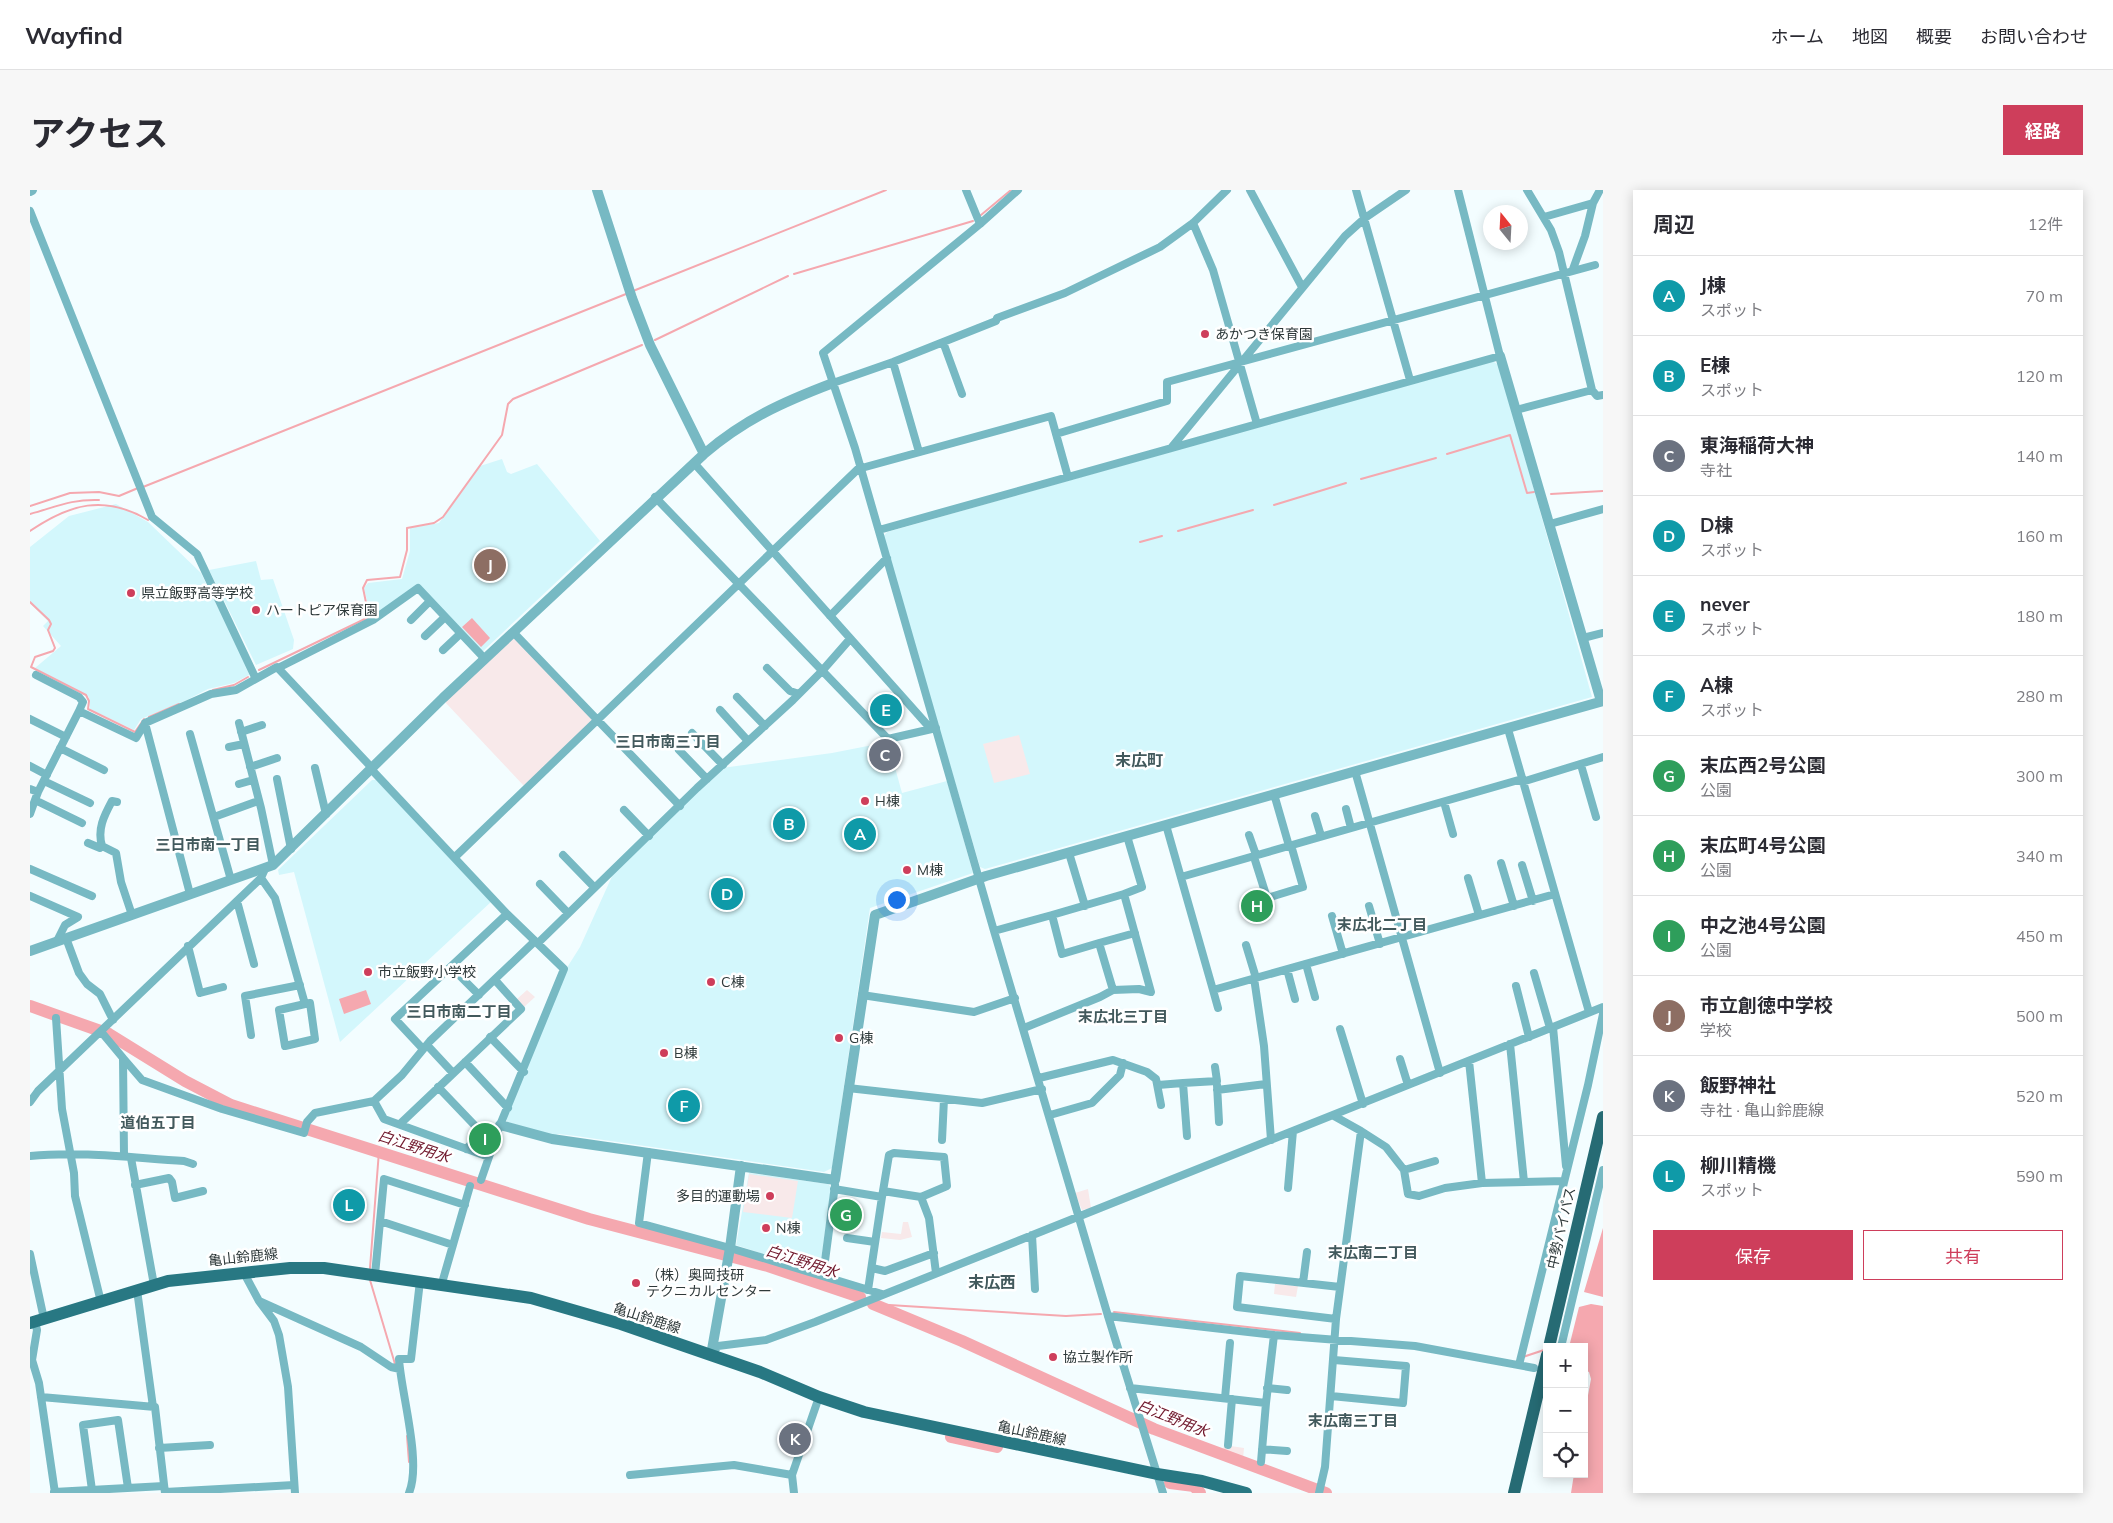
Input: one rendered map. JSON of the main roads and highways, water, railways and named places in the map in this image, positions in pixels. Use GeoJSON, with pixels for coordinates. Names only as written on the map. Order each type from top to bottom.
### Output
{"type":"FeatureCollection","features":[{"type":"Feature","properties":{"kind":"highway","name":"中勢バイパス"},"geometry":{"type":"LineString","coordinates":[[1550,1343],[1603,1117]]}},
{"type":"Feature","properties":{"kind":"highway"},"geometry":{"type":"LineString","coordinates":[[1514,1493],[1543,1372]]}},
{"type":"Feature","properties":{"kind":"main road","name":"亀山鈴鹿線"},"geometry":{"type":"LineString","coordinates":[[36,1321],[154,1285],[187,1278],[290,1268],[324,1268],[442,1283],[531,1298],[621,1324],[760,1372],[820,1397],[904,1422],[1157,1474],[1202,1481],[1246,1493]]}},
{"type":"Feature","properties":{"kind":"waterway"},"geometry":{"type":"LineString","coordinates":[[633,291],[886,190]]}},
{"type":"Feature","properties":{"kind":"waterway"},"geometry":{"type":"LineString","coordinates":[[981,215],[1011,190]]}},
{"type":"Feature","properties":{"kind":"waterway"},"geometry":{"type":"LineString","coordinates":[[794,274],[973,221]]}},
{"type":"Feature","properties":{"kind":"waterway"},"geometry":{"type":"LineString","coordinates":[[655,340],[788,276]]}},
{"type":"Feature","properties":{"kind":"waterway"},"geometry":{"type":"LineString","coordinates":[[143,487],[626,294]]}},
{"type":"Feature","properties":{"kind":"waterway"},"geometry":{"type":"LineString","coordinates":[[259,670],[369,617],[363,588],[367,580],[400,577],[407,550],[407,528],[434,523],[443,517],[502,435],[508,404],[513,399],[642,345]]}},
{"type":"Feature","properties":{"kind":"waterway"},"geometry":{"type":"LineString","coordinates":[[1447,454],[1510,435],[1527,493],[1534,492]]}},
{"type":"Feature","properties":{"kind":"waterway"},"geometry":{"type":"LineString","coordinates":[[1361,479],[1436,458]]}},
{"type":"Feature","properties":{"kind":"waterway"},"geometry":{"type":"LineString","coordinates":[[1274,505],[1346,483]]}},
{"type":"Feature","properties":{"kind":"waterway"},"geometry":{"type":"LineString","coordinates":[[30,506],[70,493],[99,492],[119,496],[138,488]]}},
{"type":"Feature","properties":{"kind":"waterway"},"geometry":{"type":"LineString","coordinates":[[1551,494],[1603,491]]}},
{"type":"Feature","properties":{"kind":"waterway"},"geometry":{"type":"LineString","coordinates":[[30,514],[72,502],[99,500]]}},
{"type":"Feature","properties":{"kind":"waterway"},"geometry":{"type":"LineString","coordinates":[[30,531],[59,514],[88,506],[117,507],[148,520]]}},
{"type":"Feature","properties":{"kind":"waterway"},"geometry":{"type":"LineString","coordinates":[[1178,531],[1253,510]]}},
{"type":"Feature","properties":{"kind":"waterway"},"geometry":{"type":"LineString","coordinates":[[1140,542],[1162,536]]}},
{"type":"Feature","properties":{"kind":"waterway"},"geometry":{"type":"LineString","coordinates":[[30,602],[49,620],[51,624],[48,630],[55,648],[53,651],[35,657],[31,667],[86,695],[89,701],[88,709],[135,732],[144,719]]}},
{"type":"Feature","properties":{"kind":"waterway"},"geometry":{"type":"LineString","coordinates":[[213,690],[234,685],[248,677]]}},
{"type":"Feature","properties":{"kind":"waterway"},"geometry":{"type":"LineString","coordinates":[[149,717],[179,704]]}},
{"type":"Feature","properties":{"kind":"waterway","name":"白江野用水"},"geometry":{"type":"LineString","coordinates":[[30,1006],[109,1034],[185,1081],[231,1105],[589,1219],[768,1266],[860,1297]]}},
{"type":"Feature","properties":{"kind":"waterway"},"geometry":{"type":"LineString","coordinates":[[370,1268],[379,1151]]}},
{"type":"Feature","properties":{"kind":"waterway"},"geometry":{"type":"LineString","coordinates":[[370,1280],[395,1364]]}},
{"type":"Feature","properties":{"kind":"waterway"},"geometry":{"type":"LineString","coordinates":[[873,1304],[1066,1316],[1101,1314]]}},
{"type":"Feature","properties":{"kind":"waterway","name":"白江野用水"},"geometry":{"type":"LineString","coordinates":[[873,1304],[962,1341],[1154,1429],[1326,1493]]}},
{"type":"Feature","properties":{"kind":"waterway"},"geometry":{"type":"LineString","coordinates":[[1114,1312],[1300,1333]]}},
{"type":"Feature","properties":{"kind":"waterway"},"geometry":{"type":"LineString","coordinates":[[1523,1357],[1543,1350]]}},
{"type":"Feature","properties":{"kind":"waterway"},"geometry":{"type":"LineString","coordinates":[[407,1436],[409,1462]]}},
{"type":"Feature","properties":{"kind":"waterway","name":"白江野用水"},"geometry":{"type":"LineString","coordinates":[[951,1437],[997,1447]]}},
{"type":"Feature","properties":{"kind":"waterway","name":"白江野用水"},"geometry":{"type":"LineString","coordinates":[[1170,1483],[1194,1486],[1200,1493]]}},
{"type":"Feature","properties":{"kind":"place","name":"あかつき保育園"},"geometry":{"type":"Point","coordinates":[1205,334]}},
{"type":"Feature","properties":{"kind":"place","name":"市立創徳中学校"},"geometry":{"type":"Point","coordinates":[490,565]}},
{"type":"Feature","properties":{"kind":"place","name":"県立飯野高等学校"},"geometry":{"type":"Point","coordinates":[131,593]}},
{"type":"Feature","properties":{"kind":"place","name":"ハートピア保育園"},"geometry":{"type":"Point","coordinates":[256,610]}},
{"type":"Feature","properties":{"kind":"place","name":"never"},"geometry":{"type":"Point","coordinates":[886,710]}},
{"type":"Feature","properties":{"kind":"place","name":"東海稲荷大神"},"geometry":{"type":"Point","coordinates":[885,755]}},
{"type":"Feature","properties":{"kind":"place","name":"H棟"},"geometry":{"type":"Point","coordinates":[865,801]}},
{"type":"Feature","properties":{"kind":"place","name":"E棟"},"geometry":{"type":"Point","coordinates":[789,824]}},
{"type":"Feature","properties":{"kind":"place","name":"J棟"},"geometry":{"type":"Point","coordinates":[860,834]}},
{"type":"Feature","properties":{"kind":"place","name":"M棟"},"geometry":{"type":"Point","coordinates":[907,870]}},
{"type":"Feature","properties":{"kind":"place","name":"D棟"},"geometry":{"type":"Point","coordinates":[727,894]}},
{"type":"Feature","properties":{"kind":"place","name":"末広町4号公園"},"geometry":{"type":"Point","coordinates":[1257,906]}},
{"type":"Feature","properties":{"kind":"place","name":"市立飯野小学校"},"geometry":{"type":"Point","coordinates":[368,972]}},
{"type":"Feature","properties":{"kind":"place","name":"C棟"},"geometry":{"type":"Point","coordinates":[711,982]}},
{"type":"Feature","properties":{"kind":"place","name":"G棟"},"geometry":{"type":"Point","coordinates":[839,1038]}},
{"type":"Feature","properties":{"kind":"place","name":"B棟"},"geometry":{"type":"Point","coordinates":[664,1053]}},
{"type":"Feature","properties":{"kind":"place","name":"A棟"},"geometry":{"type":"Point","coordinates":[684,1106]}},
{"type":"Feature","properties":{"kind":"place","name":"中之池4号公園"},"geometry":{"type":"Point","coordinates":[485,1139]}},
{"type":"Feature","properties":{"kind":"place","name":"多目的運動場"},"geometry":{"type":"Point","coordinates":[770,1196]}},
{"type":"Feature","properties":{"kind":"place","name":"柳川精機"},"geometry":{"type":"Point","coordinates":[349,1205]}},
{"type":"Feature","properties":{"kind":"place","name":"末広西2号公園"},"geometry":{"type":"Point","coordinates":[846,1215]}},
{"type":"Feature","properties":{"kind":"place","name":"N棟"},"geometry":{"type":"Point","coordinates":[766,1228]}},
{"type":"Feature","properties":{"kind":"place","name":"（株）奥岡技研 テクニカルセンター"},"geometry":{"type":"Point","coordinates":[636,1283]}},
{"type":"Feature","properties":{"kind":"place","name":"協立製作所"},"geometry":{"type":"Point","coordinates":[1053,1357]}},
{"type":"Feature","properties":{"kind":"place","name":"飯野神社"},"geometry":{"type":"Point","coordinates":[795,1439]}},
{"type":"Feature","properties":{"kind":"district","name":"三日市南三丁目"},"geometry":{"type":"Point","coordinates":[668,741]}},
{"type":"Feature","properties":{"kind":"district","name":"末広町"},"geometry":{"type":"Point","coordinates":[1139,760]}},
{"type":"Feature","properties":{"kind":"district","name":"三日市南一丁目"},"geometry":{"type":"Point","coordinates":[208,844]}},
{"type":"Feature","properties":{"kind":"district","name":"末広北二丁目"},"geometry":{"type":"Point","coordinates":[1382,924]}},
{"type":"Feature","properties":{"kind":"district","name":"三日市南二丁目"},"geometry":{"type":"Point","coordinates":[459,1011]}},
{"type":"Feature","properties":{"kind":"district","name":"末広北三丁目"},"geometry":{"type":"Point","coordinates":[1123,1016]}},
{"type":"Feature","properties":{"kind":"district","name":"道伯五丁目"},"geometry":{"type":"Point","coordinates":[158,1122]}},
{"type":"Feature","properties":{"kind":"district","name":"末広南二丁目"},"geometry":{"type":"Point","coordinates":[1373,1252]}},
{"type":"Feature","properties":{"kind":"district","name":"末広西"},"geometry":{"type":"Point","coordinates":[992,1282]}},
{"type":"Feature","properties":{"kind":"district","name":"末広南三丁目"},"geometry":{"type":"Point","coordinates":[1353,1420]}}]}
